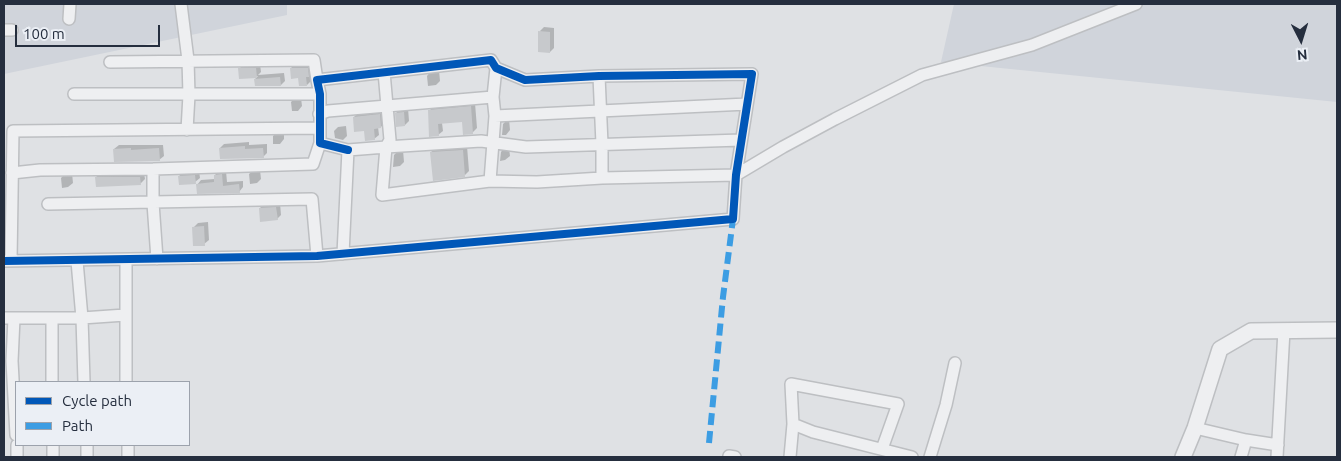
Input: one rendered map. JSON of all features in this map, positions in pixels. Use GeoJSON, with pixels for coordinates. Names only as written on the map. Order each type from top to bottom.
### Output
{"type":"FeatureCollection","features":[{"type":"Feature","properties":{"kind":"street"},"geometry":{"type":"LineString","coordinates":[[69,19],[70,4]]}},
{"type":"Feature","properties":{"kind":"street"},"geometry":{"type":"LineString","coordinates":[[181,4],[188,60],[187,130]]}},
{"type":"Feature","properties":{"kind":"street"},"geometry":{"type":"LineString","coordinates":[[384,72],[390,140],[386,147],[382,195],[490,181],[537,182],[602,178],[736,175],[835,119],[922,75],[1032,45],[1136,4]]}},
{"type":"Feature","properties":{"kind":"street"},"geometry":{"type":"LineString","coordinates":[[12,172],[312,164],[320,144],[320,94],[314,60],[110,62]]}},
{"type":"Feature","properties":{"kind":"street"},"geometry":{"type":"LineString","coordinates":[[317,80],[491,60],[496,68],[525,80],[599,76],[752,74],[736,175],[733,219],[317,256],[7,261],[13,132],[320,128]]}},
{"type":"Feature","properties":{"kind":"street"},"geometry":{"type":"LineString","coordinates":[[490,181],[495,116],[493,97],[496,68]]}},
{"type":"Feature","properties":{"kind":"street"},"geometry":{"type":"LineString","coordinates":[[599,76],[602,178]]}},
{"type":"Feature","properties":{"kind":"street"},"geometry":{"type":"LineString","coordinates":[[74,94],[320,94]]}},
{"type":"Feature","properties":{"kind":"street"},"geometry":{"type":"LineString","coordinates":[[319,114],[328,111],[493,97]]}},
{"type":"Feature","properties":{"kind":"street"},"geometry":{"type":"LineString","coordinates":[[495,116],[747,104]]}},
{"type":"Feature","properties":{"kind":"street"},"geometry":{"type":"LineString","coordinates":[[320,144],[348,150],[481,141],[526,147],[741,140]]}},
{"type":"Feature","properties":{"kind":"street"},"geometry":{"type":"LineString","coordinates":[[343,254],[348,150]]}},
{"type":"Feature","properties":{"kind":"street"},"geometry":{"type":"LineString","coordinates":[[153,169],[153,203],[157,259]]}},
{"type":"Feature","properties":{"kind":"street"},"geometry":{"type":"LineString","coordinates":[[48,204],[312,199],[317,256]]}},
{"type":"Feature","properties":{"kind":"street"},"geometry":{"type":"LineString","coordinates":[[126,260],[126,381]]}},
{"type":"Feature","properties":{"kind":"street"},"geometry":{"type":"LineString","coordinates":[[77,261],[82,318],[84,381]]}},
{"type":"Feature","properties":{"kind":"street"},"geometry":{"type":"LineString","coordinates":[[15,431],[9,405],[9,318],[125,316]]}},
{"type":"Feature","properties":{"kind":"street"},"geometry":{"type":"LineString","coordinates":[[52,318],[52,381]]}},
{"type":"Feature","properties":{"kind":"street"},"geometry":{"type":"LineString","coordinates":[[1277,457],[1284,330]]}},
{"type":"Feature","properties":{"kind":"street"},"geometry":{"type":"LineString","coordinates":[[1183,457],[1195,428],[1220,349],[1251,331],[1337,330]]}},
{"type":"Feature","properties":{"kind":"street"},"geometry":{"type":"LineString","coordinates":[[930,457],[946,405],[955,363]]}},
{"type":"Feature","properties":{"kind":"street"},"geometry":{"type":"LineString","coordinates":[[790,457],[793,424],[791,384],[898,404],[882,450]]}},
{"type":"Feature","properties":{"kind":"street"},"geometry":{"type":"LineString","coordinates":[[793,424],[813,432],[912,457]]}},
{"type":"Feature","properties":{"kind":"street"},"geometry":{"type":"LineString","coordinates":[[1195,428],[1246,440],[1278,444]]}},
{"type":"Feature","properties":{"kind":"street"},"geometry":{"type":"LineString","coordinates":[[1241,457],[1246,440]]}},
{"type":"Feature","properties":{"kind":"shaded area"},"geometry":{"type":"Polygon","coordinates":[[[4,4],[287,4],[287,15],[4,74],[4,4]]]}},
{"type":"Feature","properties":{"kind":"shaded area"},"geometry":{"type":"Polygon","coordinates":[[[954,4],[1337,4],[1337,102],[941,62],[954,4]]]}},
{"type":"Feature","properties":{"kind":"building"},"geometry":{"type":"Polygon","coordinates":[[[538,31],[550,32],[550,53],[538,52],[538,31]]]}},
{"type":"Feature","properties":{"kind":"building"},"geometry":{"type":"Polygon","coordinates":[[[238,68],[256,68],[257,78],[239,79],[238,68]]]}},
{"type":"Feature","properties":{"kind":"building"},"geometry":{"type":"Polygon","coordinates":[[[290,68],[308,68],[307,86],[299,86],[298,78],[291,79],[290,68]]]}},
{"type":"Feature","properties":{"kind":"building"},"geometry":{"type":"Polygon","coordinates":[[[280,77],[281,86],[255,86],[254,79],[280,77]]]}},
{"type":"Feature","properties":{"kind":"building"},"geometry":{"type":"Polygon","coordinates":[[[471,106],[473,134],[463,135],[462,122],[438,124],[439,136],[429,137],[428,110],[471,106]]]}},
{"type":"Feature","properties":{"kind":"building"},"geometry":{"type":"Polygon","coordinates":[[[404,112],[405,126],[396,127],[395,113],[404,112]]]}},
{"type":"Feature","properties":{"kind":"building"},"geometry":{"type":"Polygon","coordinates":[[[380,114],[381,128],[374,129],[375,140],[365,141],[364,131],[354,132],[353,117],[380,114]]]}},
{"type":"Feature","properties":{"kind":"building"},"geometry":{"type":"Polygon","coordinates":[[[245,146],[245,149],[263,148],[264,158],[220,159],[219,148],[245,146]]]}},
{"type":"Feature","properties":{"kind":"building"},"geometry":{"type":"Polygon","coordinates":[[[131,148],[131,150],[159,148],[160,161],[114,162],[113,149],[131,148]]]}},
{"type":"Feature","properties":{"kind":"building"},"geometry":{"type":"Polygon","coordinates":[[[463,150],[465,177],[433,181],[430,152],[463,150]]]}},
{"type":"Feature","properties":{"kind":"building"},"geometry":{"type":"Polygon","coordinates":[[[222,174],[223,186],[239,184],[240,193],[197,194],[196,184],[214,182],[214,175],[222,174]]]}},
{"type":"Feature","properties":{"kind":"building"},"geometry":{"type":"Polygon","coordinates":[[[195,175],[196,184],[179,185],[178,176],[195,175]]]}},
{"type":"Feature","properties":{"kind":"building"},"geometry":{"type":"Polygon","coordinates":[[[95,177],[140,177],[141,185],[96,187],[95,177]]]}},
{"type":"Feature","properties":{"kind":"building"},"geometry":{"type":"Polygon","coordinates":[[[276,207],[278,220],[260,222],[259,208],[276,207]]]}},
{"type":"Feature","properties":{"kind":"building"},"geometry":{"type":"Polygon","coordinates":[[[204,226],[205,246],[193,246],[192,227],[204,226]]]}},
{"type":"Feature","properties":{"kind":"marked path"},"geometry":{"type":"LineString","coordinates":[[709,443],[723,297],[733,219]]}},
{"type":"Feature","properties":{"kind":"cycle path"},"geometry":{"type":"LineString","coordinates":[[4,261],[317,256],[733,219],[736,175],[752,74],[599,76],[525,80],[496,68],[491,60],[317,80],[320,94],[320,143],[348,150]]}}]}
